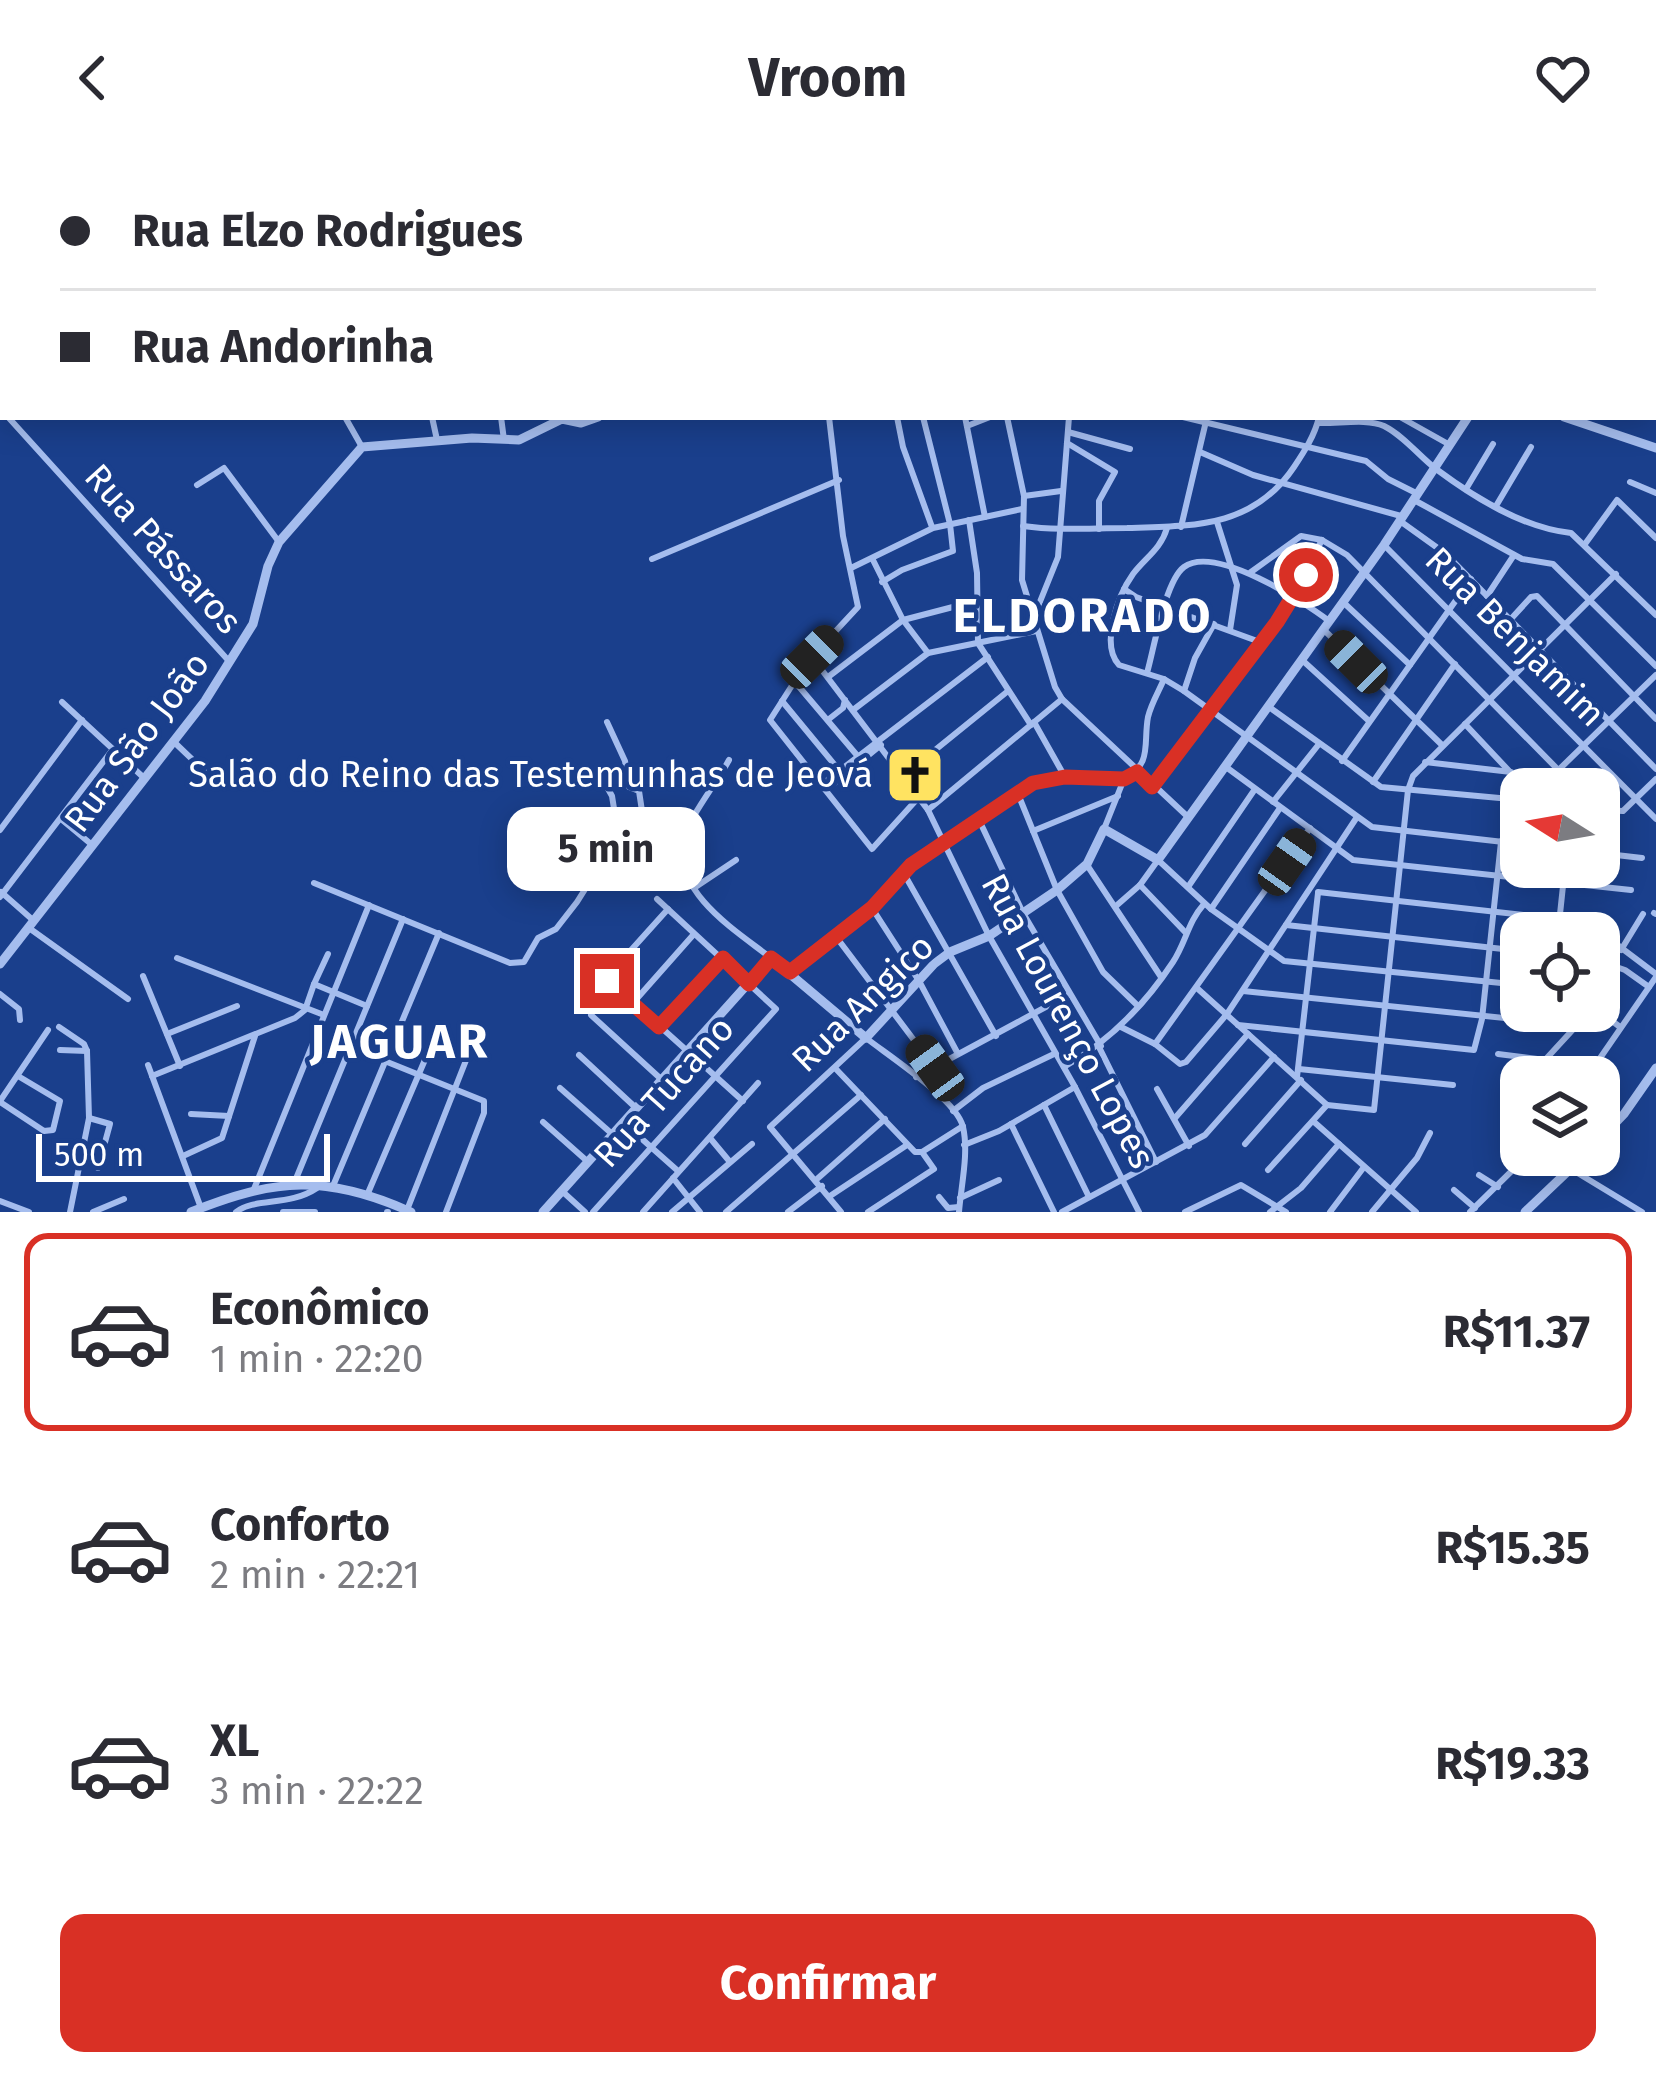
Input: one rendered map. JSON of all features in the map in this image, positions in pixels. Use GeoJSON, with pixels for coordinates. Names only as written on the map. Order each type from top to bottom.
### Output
{"type":"FeatureCollection","features":[{"type":"Feature","properties":{"kind":"street","name":"Rua Pássaros"},"geometry":{"type":"LineString","coordinates":[[11,420],[231,662]]}},
{"type":"Feature","properties":{"kind":"street"},"geometry":{"type":"LineString","coordinates":[[347,420],[362,447]]}},
{"type":"Feature","properties":{"kind":"street"},"geometry":{"type":"LineString","coordinates":[[433,420],[437,440]]}},
{"type":"Feature","properties":{"kind":"street"},"geometry":{"type":"LineString","coordinates":[[502,420],[504,440]]}},
{"type":"Feature","properties":{"kind":"street"},"geometry":{"type":"LineString","coordinates":[[197,484],[224,468],[281,538],[362,447],[523,439],[558,422],[590,420]]}},
{"type":"Feature","properties":{"kind":"street"},"geometry":{"type":"LineString","coordinates":[[829,420],[844,536],[858,599],[856,613],[812,657],[772,716],[772,724],[872,849],[920,797]]}},
{"type":"Feature","properties":{"kind":"street"},"geometry":{"type":"LineString","coordinates":[[898,420],[933,528]]}},
{"type":"Feature","properties":{"kind":"street"},"geometry":{"type":"LineString","coordinates":[[882,582],[950,554],[950,524],[924,420]]}},
{"type":"Feature","properties":{"kind":"street"},"geometry":{"type":"LineString","coordinates":[[1008,420],[1024,496],[1022,580],[1062,699],[1188,817]]}},
{"type":"Feature","properties":{"kind":"street"},"geometry":{"type":"LineString","coordinates":[[1033,620],[1052,581],[1069,420]]}},
{"type":"Feature","properties":{"kind":"street"},"geometry":{"type":"LineString","coordinates":[[1181,527],[1206,420]]}},
{"type":"Feature","properties":{"kind":"street"},"geometry":{"type":"LineString","coordinates":[[1210,420],[1366,461],[1514,555],[1553,564],[1656,666]]}},
{"type":"Feature","properties":{"kind":"street"},"geometry":{"type":"LineString","coordinates":[[1024,526],[1060,531],[1217,522],[1250,511],[1282,484],[1318,420],[1384,421],[1436,469],[1466,489],[1534,527],[1571,533],[1656,615]]}},
{"type":"Feature","properties":{"kind":"street"},"geometry":{"type":"LineString","coordinates":[[1405,420],[1450,445]]}},
{"type":"Feature","properties":{"kind":"street"},"geometry":{"type":"LineString","coordinates":[[1116,906],[1140,886],[1384,545],[1466,420]]}},
{"type":"Feature","properties":{"kind":"street"},"geometry":{"type":"LineString","coordinates":[[1573,420],[1656,448]]}},
{"type":"Feature","properties":{"kind":"street"},"geometry":{"type":"LineString","coordinates":[[966,422],[985,517]]}},
{"type":"Feature","properties":{"kind":"street"},"geometry":{"type":"LineString","coordinates":[[1068,432],[1130,449]]}},
{"type":"Feature","properties":{"kind":"street"},"geometry":{"type":"LineString","coordinates":[[1067,442],[1115,470],[1098,506],[1099,529]]}},
{"type":"Feature","properties":{"kind":"street"},"geometry":{"type":"LineString","coordinates":[[1466,489],[1493,444]]}},
{"type":"Feature","properties":{"kind":"street"},"geometry":{"type":"LineString","coordinates":[[1496,506],[1531,447]]}},
{"type":"Feature","properties":{"kind":"street"},"geometry":{"type":"LineString","coordinates":[[1200,452],[1282,484],[1402,519],[1436,544],[1656,769]]}},
{"type":"Feature","properties":{"kind":"street"},"geometry":{"type":"LineString","coordinates":[[652,559],[839,480]]}},
{"type":"Feature","properties":{"kind":"street"},"geometry":{"type":"LineString","coordinates":[[1630,482],[1656,493]]}},
{"type":"Feature","properties":{"kind":"street"},"geometry":{"type":"LineString","coordinates":[[1024,496],[1061,491]]}},
{"type":"Feature","properties":{"kind":"street"},"geometry":{"type":"LineString","coordinates":[[1586,544],[1614,501],[1656,538]]}},
{"type":"Feature","properties":{"kind":"street"},"geometry":{"type":"LineString","coordinates":[[851,568],[933,528],[1023,509]]}},
{"type":"Feature","properties":{"kind":"street"},"geometry":{"type":"LineString","coordinates":[[969,520],[977,572],[978,643],[1065,777]]}},
{"type":"Feature","properties":{"kind":"street"},"geometry":{"type":"LineString","coordinates":[[1217,522],[1235,569],[1236,608],[1230,630]]}},
{"type":"Feature","properties":{"kind":"street"},"geometry":{"type":"LineString","coordinates":[[1167,528],[1159,547],[1124,590],[1112,658],[1124,668],[1165,679],[1184,691],[1372,827],[1500,842]]}},
{"type":"Feature","properties":{"kind":"street","name":"Rua São João"},"geometry":{"type":"LineString","coordinates":[[0,964],[231,662],[257,612],[268,566],[281,538]]}},
{"type":"Feature","properties":{"kind":"street"},"geometry":{"type":"LineString","coordinates":[[1251,572],[1295,538],[1322,540],[1346,555],[1555,768]]}},
{"type":"Feature","properties":{"kind":"street"},"geometry":{"type":"LineString","coordinates":[[1152,787],[1293,597],[1322,540]]}},
{"type":"Feature","properties":{"kind":"street","name":"Rua Benjamim"},"geometry":{"type":"LineString","coordinates":[[1384,545],[1656,820]]}},
{"type":"Feature","properties":{"kind":"street"},"geometry":{"type":"LineString","coordinates":[[1487,596],[1514,555]]}},
{"type":"Feature","properties":{"kind":"street"},"geometry":{"type":"LineString","coordinates":[[873,560],[903,620],[928,653]]}},
{"type":"Feature","properties":{"kind":"street"},"geometry":{"type":"LineString","coordinates":[[1147,673],[1165,601],[1184,567],[1205,564],[1251,572],[1293,597],[1326,625],[1442,745]]}},
{"type":"Feature","properties":{"kind":"street"},"geometry":{"type":"LineString","coordinates":[[1198,989],[1327,1105],[1373,1112],[1390,938],[1413,776],[1616,574]]}},
{"type":"Feature","properties":{"kind":"street"},"geometry":{"type":"LineString","coordinates":[[1342,761],[1471,580]]}},
{"type":"Feature","properties":{"kind":"street"},"geometry":{"type":"LineString","coordinates":[[1124,590],[1260,642]]}},
{"type":"Feature","properties":{"kind":"street"},"geometry":{"type":"LineString","coordinates":[[1510,620],[1535,595],[1656,719]]}},
{"type":"Feature","properties":{"kind":"street"},"geometry":{"type":"LineString","coordinates":[[828,677],[903,620],[976,601]]}},
{"type":"Feature","properties":{"kind":"street"},"geometry":{"type":"LineString","coordinates":[[1343,602],[1410,665]]}},
{"type":"Feature","properties":{"kind":"street"},"geometry":{"type":"LineString","coordinates":[[1184,691],[1214,624]]}},
{"type":"Feature","properties":{"kind":"street"},"geometry":{"type":"LineString","coordinates":[[853,710],[928,653],[1036,631]]}},
{"type":"Feature","properties":{"kind":"street","name":"Rua Lourenço Lopes"},"geometry":{"type":"LineString","coordinates":[[812,657],[928,810],[989,936],[1139,1212]]}},
{"type":"Feature","properties":{"kind":"street"},"geometry":{"type":"LineString","coordinates":[[824,787],[988,657]]}},
{"type":"Feature","properties":{"kind":"street"},"geometry":{"type":"LineString","coordinates":[[1301,659],[1370,722]]}},
{"type":"Feature","properties":{"kind":"street"},"geometry":{"type":"LineString","coordinates":[[1373,782],[1455,664]]}},
{"type":"Feature","properties":{"kind":"street"},"geometry":{"type":"LineString","coordinates":[[1561,768],[1656,675]]}},
{"type":"Feature","properties":{"kind":"street"},"geometry":{"type":"LineString","coordinates":[[790,972],[872,908],[903,872],[1033,783],[1065,777],[1124,779],[1137,772],[1146,756],[1150,710],[1165,679]]}},
{"type":"Feature","properties":{"kind":"street"},"geometry":{"type":"LineString","coordinates":[[796,682],[859,759]]}},
{"type":"Feature","properties":{"kind":"street"},"geometry":{"type":"LineString","coordinates":[[904,776],[1008,691]]}},
{"type":"Feature","properties":{"kind":"street"},"geometry":{"type":"LineString","coordinates":[[928,810],[1062,699]]}},
{"type":"Feature","properties":{"kind":"street"},"geometry":{"type":"LineString","coordinates":[[828,720],[843,708],[845,700]]}},
{"type":"Feature","properties":{"kind":"street"},"geometry":{"type":"LineString","coordinates":[[782,701],[841,773]]}},
{"type":"Feature","properties":{"kind":"street"},"geometry":{"type":"LineString","coordinates":[[62,702],[143,776]]}},
{"type":"Feature","properties":{"kind":"street"},"geometry":{"type":"LineString","coordinates":[[1266,705],[1391,790],[1500,801]]}},
{"type":"Feature","properties":{"kind":"street"},"geometry":{"type":"LineString","coordinates":[[0,830],[82,720]]}},
{"type":"Feature","properties":{"kind":"street"},"geometry":{"type":"LineString","coordinates":[[314,883],[510,963],[524,962],[538,938],[554,931],[566,917],[611,848],[624,814],[642,811],[607,722]]}},
{"type":"Feature","properties":{"kind":"street"},"geometry":{"type":"LineString","coordinates":[[1465,724],[1508,768]]}},
{"type":"Feature","properties":{"kind":"street"},"geometry":{"type":"LineString","coordinates":[[172,741],[218,784]]}},
{"type":"Feature","properties":{"kind":"street"},"geometry":{"type":"LineString","coordinates":[[1064,1067],[1100,1047],[1121,1028],[1173,962],[1185,932],[1208,906],[1319,743]]}},
{"type":"Feature","properties":{"kind":"street"},"geometry":{"type":"LineString","coordinates":[[113,749],[1,894],[128,999]]}},
{"type":"Feature","properties":{"kind":"street"},"geometry":{"type":"LineString","coordinates":[[729,760],[683,840],[694,888],[714,912],[953,1111],[963,1126],[959,1206]]}},
{"type":"Feature","properties":{"kind":"street"},"geometry":{"type":"LineString","coordinates":[[1426,762],[1500,771]]}},
{"type":"Feature","properties":{"kind":"street"},"geometry":{"type":"LineString","coordinates":[[1223,764],[1353,860],[1500,877]]}},
{"type":"Feature","properties":{"kind":"street"},"geometry":{"type":"LineString","coordinates":[[602,778],[612,796],[616,828]]}},
{"type":"Feature","properties":{"kind":"street","name":"Rua Angico"},"geometry":{"type":"LineString","coordinates":[[794,1153],[770,1127],[950,952],[989,936],[1087,864],[1124,779]]}},
{"type":"Feature","properties":{"kind":"street"},"geometry":{"type":"LineString","coordinates":[[1620,812],[1656,779]]}},
{"type":"Feature","properties":{"kind":"street"},"geometry":{"type":"LineString","coordinates":[[1188,886],[1255,789]]}},
{"type":"Feature","properties":{"kind":"street"},"geometry":{"type":"LineString","coordinates":[[1018,794],[1057,890],[1112,983],[1138,1006]]}},
{"type":"Feature","properties":{"kind":"street"},"geometry":{"type":"LineString","coordinates":[[1033,831],[1118,796]]}},
{"type":"Feature","properties":{"kind":"street"},"geometry":{"type":"LineString","coordinates":[[1121,1028],[1155,1044],[1180,1064],[1186,1062],[1227,1014],[1357,817]]}},
{"type":"Feature","properties":{"kind":"street"},"geometry":{"type":"LineString","coordinates":[[62,819],[94,846]]}},
{"type":"Feature","properties":{"kind":"street"},"geometry":{"type":"LineString","coordinates":[[980,821],[1023,913],[1100,1047],[1156,1162]]}},
{"type":"Feature","properties":{"kind":"street"},"geometry":{"type":"LineString","coordinates":[[1155,1044],[1310,828]]}},
{"type":"Feature","properties":{"kind":"street"},"geometry":{"type":"LineString","coordinates":[[1104,829],[1158,860],[1208,906],[1284,961],[1500,983]]}},
{"type":"Feature","properties":{"kind":"street"},"geometry":{"type":"LineString","coordinates":[[616,872],[629,847]]}},
{"type":"Feature","properties":{"kind":"street"},"geometry":{"type":"LineString","coordinates":[[1238,1024],[1470,1052],[1478,1043],[1482,1018],[1500,849]]}},
{"type":"Feature","properties":{"kind":"street"},"geometry":{"type":"LineString","coordinates":[[1620,855],[1642,858]]}},
{"type":"Feature","properties":{"kind":"street"},"geometry":{"type":"LineString","coordinates":[[694,888],[736,860]]}},
{"type":"Feature","properties":{"kind":"street"},"geometry":{"type":"LineString","coordinates":[[601,864],[627,877]]}},
{"type":"Feature","properties":{"kind":"street"},"geometry":{"type":"LineString","coordinates":[[1087,864],[1161,977]]}},
{"type":"Feature","properties":{"kind":"street"},"geometry":{"type":"LineString","coordinates":[[903,872],[996,1036]]}},
{"type":"Feature","properties":{"kind":"street"},"geometry":{"type":"LineString","coordinates":[[1245,1144],[1299,1075],[1319,877]]}},
{"type":"Feature","properties":{"kind":"street"},"geometry":{"type":"LineString","coordinates":[[1140,886],[1185,932]]}},
{"type":"Feature","properties":{"kind":"street"},"geometry":{"type":"LineString","coordinates":[[1612,888],[1631,890]]}},
{"type":"Feature","properties":{"kind":"street"},"geometry":{"type":"LineString","coordinates":[[1318,892],[1500,914]]}},
{"type":"Feature","properties":{"kind":"street"},"geometry":{"type":"LineString","coordinates":[[657,899],[723,958],[754,978]]}},
{"type":"Feature","properties":{"kind":"street"},"geometry":{"type":"LineString","coordinates":[[254,1189],[369,905]]}},
{"type":"Feature","properties":{"kind":"street"},"geometry":{"type":"LineString","coordinates":[[872,908],[959,1055]]}},
{"type":"Feature","properties":{"kind":"street"},"geometry":{"type":"LineString","coordinates":[[668,909],[606,978],[743,1102]]}},
{"type":"Feature","properties":{"kind":"street"},"geometry":{"type":"LineString","coordinates":[[1643,914],[1621,950],[1654,981]]}},
{"type":"Feature","properties":{"kind":"street"},"geometry":{"type":"LineString","coordinates":[[293,1200],[403,919]]}},
{"type":"Feature","properties":{"kind":"street"},"geometry":{"type":"LineString","coordinates":[[1286,925],[1500,949]]}},
{"type":"Feature","properties":{"kind":"street"},"geometry":{"type":"LineString","coordinates":[[236,1212],[244,1205],[293,1200],[327,1186],[439,933]]}},
{"type":"Feature","properties":{"kind":"street"},"geometry":{"type":"LineString","coordinates":[[632,1003],[694,934]]}},
{"type":"Feature","properties":{"kind":"street"},"geometry":{"type":"LineString","coordinates":[[837,938],[935,1068]]}},
{"type":"Feature","properties":{"kind":"street"},"geometry":{"type":"LineString","coordinates":[[152,1076],[295,1018],[305,1010],[328,954]]}},
{"type":"Feature","properties":{"kind":"street"},"geometry":{"type":"LineString","coordinates":[[177,958],[324,1016]]}},
{"type":"Feature","properties":{"kind":"street"},"geometry":{"type":"LineString","coordinates":[[659,1027],[723,958]]}},
{"type":"Feature","properties":{"kind":"street"},"geometry":{"type":"LineString","coordinates":[[543,1212],[771,958]]}},
{"type":"Feature","properties":{"kind":"street"},"geometry":{"type":"LineString","coordinates":[[1620,968],[1654,981]]}},
{"type":"Feature","properties":{"kind":"street"},"geometry":{"type":"LineString","coordinates":[[143,976],[180,1066]]}},
{"type":"Feature","properties":{"kind":"street","name":"Rua Tucano"},"geometry":{"type":"LineString","coordinates":[[589,1212],[776,1010],[754,978]]}},
{"type":"Feature","properties":{"kind":"street"},"geometry":{"type":"LineString","coordinates":[[1602,1056],[1654,981]]}},
{"type":"Feature","properties":{"kind":"street"},"geometry":{"type":"LineString","coordinates":[[314,985],[367,1006]]}},
{"type":"Feature","properties":{"kind":"street"},"geometry":{"type":"LineString","coordinates":[[1242,991],[1500,1020]]}},
{"type":"Feature","properties":{"kind":"street"},"geometry":{"type":"LineString","coordinates":[[0,994],[20,1009],[20,1020]]}},
{"type":"Feature","properties":{"kind":"street"},"geometry":{"type":"LineString","coordinates":[[916,1077],[1068,995]]}},
{"type":"Feature","properties":{"kind":"street"},"geometry":{"type":"LineString","coordinates":[[167,1034],[237,1006]]}},
{"type":"Feature","properties":{"kind":"street"},"geometry":{"type":"LineString","coordinates":[[591,1016],[664,1081]]}},
{"type":"Feature","properties":{"kind":"street"},"geometry":{"type":"LineString","coordinates":[[59,1027],[87,1051],[89,1118],[70,1212]]}},
{"type":"Feature","properties":{"kind":"street"},"geometry":{"type":"LineString","coordinates":[[18,1076],[60,1101],[53,1130],[44,1131],[0,1102],[47,1030]]}},
{"type":"Feature","properties":{"kind":"street"},"geometry":{"type":"LineString","coordinates":[[1498,1054],[1545,1060],[1567,1032]]}},
{"type":"Feature","properties":{"kind":"street"},"geometry":{"type":"LineString","coordinates":[[1175,1118],[1249,1034]]}},
{"type":"Feature","properties":{"kind":"street"},"geometry":{"type":"LineString","coordinates":[[148,1065],[182,1156],[196,1210],[254,1189],[327,1186],[368,1193],[388,1210],[409,1211],[476,1035]]}},
{"type":"Feature","properties":{"kind":"street"},"geometry":{"type":"LineString","coordinates":[[182,1156],[219,1142],[255,1036]]}},
{"type":"Feature","properties":{"kind":"street"},"geometry":{"type":"LineString","coordinates":[[350,1047],[485,1103],[446,1212]]}},
{"type":"Feature","properties":{"kind":"street"},"geometry":{"type":"LineString","coordinates":[[60,1050],[87,1051]]}},
{"type":"Feature","properties":{"kind":"street"},"geometry":{"type":"LineString","coordinates":[[953,1111],[983,1088],[1054,1054]]}},
{"type":"Feature","properties":{"kind":"street"},"geometry":{"type":"LineString","coordinates":[[368,1193],[427,1055]]}},
{"type":"Feature","properties":{"kind":"street"},"geometry":{"type":"LineString","coordinates":[[579,1055],[638,1109]]}},
{"type":"Feature","properties":{"kind":"street"},"geometry":{"type":"LineString","coordinates":[[1012,1124],[1058,1212],[1190,1145],[1214,1126],[1274,1057]]}},
{"type":"Feature","properties":{"kind":"street"},"geometry":{"type":"LineString","coordinates":[[835,1068],[915,1152],[963,1126]]}},
{"type":"Feature","properties":{"kind":"street"},"geometry":{"type":"LineString","coordinates":[[1620,1118],[1656,1068]]}},
{"type":"Feature","properties":{"kind":"street"},"geometry":{"type":"LineString","coordinates":[[1299,1075],[1453,1084]]}},
{"type":"Feature","properties":{"kind":"street"},"geometry":{"type":"LineString","coordinates":[[643,1212],[758,1083]]}},
{"type":"Feature","properties":{"kind":"street"},"geometry":{"type":"LineString","coordinates":[[964,1145],[1012,1124],[1075,1087]]}},
{"type":"Feature","properties":{"kind":"street"},"geometry":{"type":"LineString","coordinates":[[560,1088],[614,1136]]}},
{"type":"Feature","properties":{"kind":"street"},"geometry":{"type":"LineString","coordinates":[[1157,1089],[1190,1145]]}},
{"type":"Feature","properties":{"kind":"street"},"geometry":{"type":"LineString","coordinates":[[726,1212],[860,1095]]}},
{"type":"Feature","properties":{"kind":"street"},"geometry":{"type":"LineString","coordinates":[[1044,1105],[1089,1197]]}},
{"type":"Feature","properties":{"kind":"street"},"geometry":{"type":"LineString","coordinates":[[1268,1170],[1327,1105]]}},
{"type":"Feature","properties":{"kind":"street"},"geometry":{"type":"LineString","coordinates":[[190,1114],[229,1116]]}},
{"type":"Feature","properties":{"kind":"street"},"geometry":{"type":"LineString","coordinates":[[89,1118],[110,1124],[98,1168]]}},
{"type":"Feature","properties":{"kind":"street"},"geometry":{"type":"LineString","coordinates":[[788,1212],[885,1119]]}},
{"type":"Feature","properties":{"kind":"street"},"geometry":{"type":"LineString","coordinates":[[1313,1121],[1416,1212]]}},
{"type":"Feature","properties":{"kind":"street"},"geometry":{"type":"LineString","coordinates":[[543,1122],[590,1163]]}},
{"type":"Feature","properties":{"kind":"street"},"geometry":{"type":"LineString","coordinates":[[625,1124],[675,1175],[700,1212]]}},
{"type":"Feature","properties":{"kind":"street"},"geometry":{"type":"LineString","coordinates":[[1372,1212],[1417,1158],[1430,1133]]}},
{"type":"Feature","properties":{"kind":"street"},"geometry":{"type":"LineString","coordinates":[[710,1138],[730,1162]]}},
{"type":"Feature","properties":{"kind":"street"},"geometry":{"type":"LineString","coordinates":[[672,1212],[752,1144]]}},
{"type":"Feature","properties":{"kind":"street"},"geometry":{"type":"LineString","coordinates":[[1270,1212],[1283,1210],[1339,1144]]}},
{"type":"Feature","properties":{"kind":"street"},"geometry":{"type":"LineString","coordinates":[[830,1196],[908,1145]]}},
{"type":"Feature","properties":{"kind":"street"},"geometry":{"type":"LineString","coordinates":[[869,1212],[934,1169],[922,1152]]}},
{"type":"Feature","properties":{"kind":"street"},"geometry":{"type":"LineString","coordinates":[[794,1153],[841,1212]]}},
{"type":"Feature","properties":{"kind":"street"},"geometry":{"type":"LineString","coordinates":[[1330,1212],[1364,1167]]}},
{"type":"Feature","properties":{"kind":"street"},"geometry":{"type":"LineString","coordinates":[[1479,1174],[1498,1187]]}},
{"type":"Feature","properties":{"kind":"street"},"geometry":{"type":"LineString","coordinates":[[1454,1190],[1472,1210],[1508,1176]]}},
{"type":"Feature","properties":{"kind":"street"},"geometry":{"type":"LineString","coordinates":[[1525,1212],[1565,1176]]}},
{"type":"Feature","properties":{"kind":"street"},"geometry":{"type":"LineString","coordinates":[[1578,1176],[1636,1210]]}},
{"type":"Feature","properties":{"kind":"street"},"geometry":{"type":"LineString","coordinates":[[939,1196],[948,1208],[959,1206],[999,1180]]}},
{"type":"Feature","properties":{"kind":"street"},"geometry":{"type":"LineString","coordinates":[[1185,1212],[1244,1185],[1283,1210]]}},
{"type":"Feature","properties":{"kind":"street"},"geometry":{"type":"LineString","coordinates":[[563,1192],[589,1212]]}},
{"type":"Feature","properties":{"kind":"street"},"geometry":{"type":"LineString","coordinates":[[93,1212],[124,1199]]}},
{"type":"Feature","properties":{"kind":"street"},"geometry":{"type":"LineString","coordinates":[[0,1201],[29,1212]]}},
{"type":"Feature","properties":{"kind":"street"},"geometry":{"type":"LineString","coordinates":[[283,1212],[315,1211]]}},
{"type":"Feature","properties":{"kind":"place","name":"Salão do Reino das Testemunhas de Jeová"},"geometry":{"type":"Point","coordinates":[915,775]}},
{"type":"Feature","properties":{"kind":"district","name":"ELDORADO"},"geometry":{"type":"Point","coordinates":[1083,616]}},
{"type":"Feature","properties":{"kind":"district","name":"JAGUAR"},"geometry":{"type":"Point","coordinates":[400,1042]}},
{"type":"Feature","properties":{"kind":"route"},"geometry":{"type":"LineString","coordinates":[[607,981],[659,1027],[723,958],[749,984],[771,958],[790,972],[872,908],[911,865],[1033,783],[1065,777],[1124,779],[1137,772],[1152,787],[1277,622],[1306,575]]}}]}
